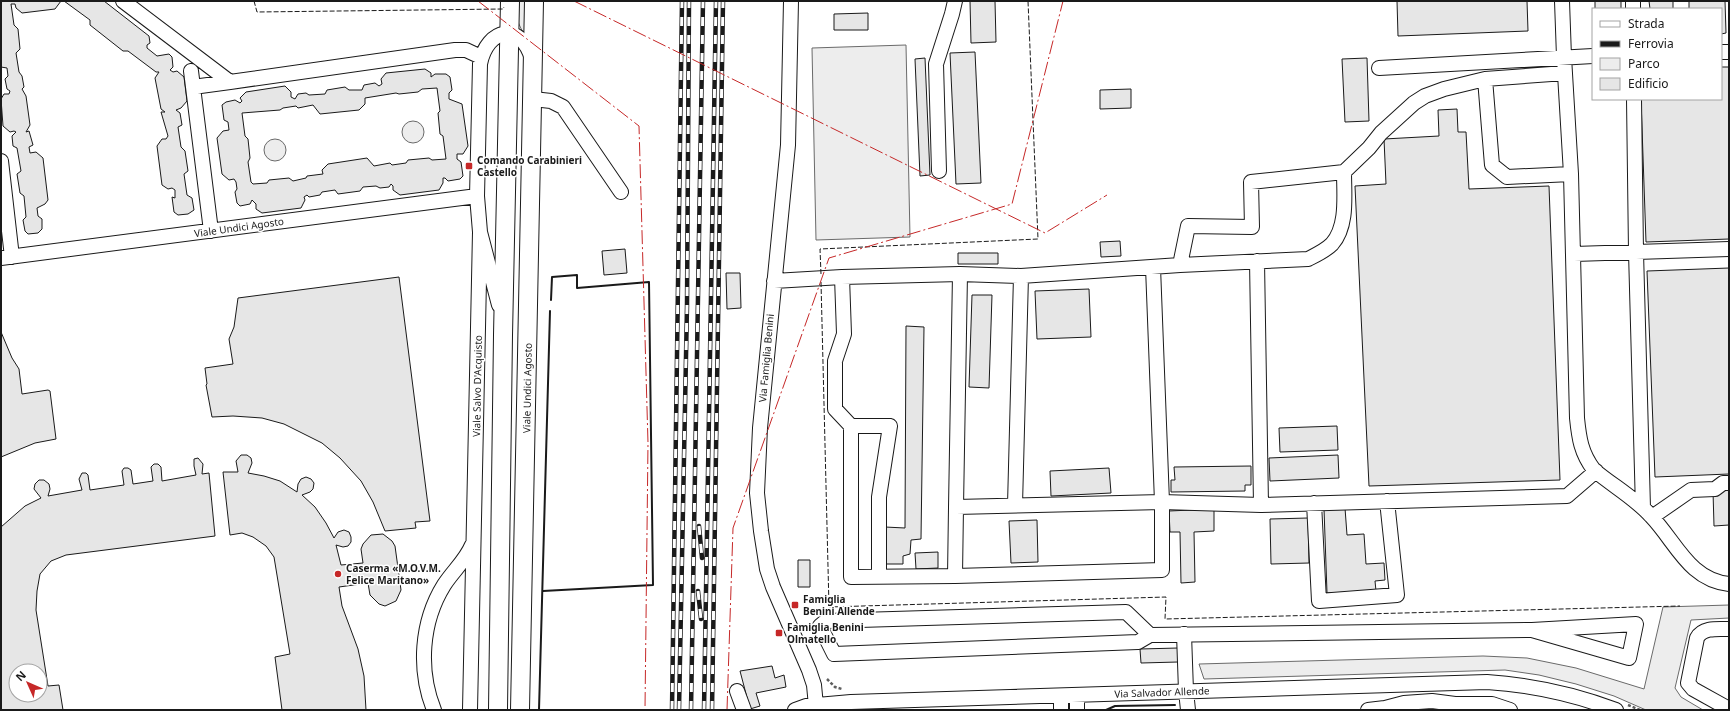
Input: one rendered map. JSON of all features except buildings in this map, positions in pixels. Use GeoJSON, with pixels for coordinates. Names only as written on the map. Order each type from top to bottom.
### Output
{"type":"FeatureCollection","features":[{"type":"Feature","properties":{"kind":"main road"},"geometry":{"type":"LineString","coordinates":[[498,710],[508,34],[510,1]]}},
{"type":"Feature","properties":{"kind":"main road","name":"Viale Undici Agosto"},"geometry":{"type":"LineString","coordinates":[[520,710],[534,65],[534,1]]}},
{"type":"Feature","properties":{"kind":"street"},"geometry":{"type":"LineString","coordinates":[[123,1],[230,82]]}},
{"type":"Feature","properties":{"kind":"street","name":"Via Famiglia Benini"},"geometry":{"type":"LineString","coordinates":[[791,1],[788,145],[774,281],[757,475],[758,513],[767,569],[809,670],[814,684],[816,706]]}},
{"type":"Feature","properties":{"kind":"street"},"geometry":{"type":"LineString","coordinates":[[939,171],[936,64],[955,1]]}},
{"type":"Feature","properties":{"kind":"street"},"geometry":{"type":"LineString","coordinates":[[1562,1],[1571,174],[1579,439],[1587,461],[1596,471],[1648,513],[1682,557],[1694,569],[1708,579],[1719,583],[1729,584]]}},
{"type":"Feature","properties":{"kind":"street"},"geometry":{"type":"LineString","coordinates":[[503,335],[499,300],[480,232],[477,196],[478,133],[481,57],[484,48],[490,41],[499,35],[508,34]]}},
{"type":"Feature","properties":{"kind":"street","name":"Viale Undici Agosto"},"geometry":{"type":"LineString","coordinates":[[508,34],[516,35],[523,41],[529,50],[534,65]]}},
{"type":"Feature","properties":{"kind":"street"},"geometry":{"type":"LineString","coordinates":[[193,87],[449,51],[466,50],[481,57]]}},
{"type":"Feature","properties":{"kind":"street"},"geometry":{"type":"LineString","coordinates":[[1379,68],[1592,56]]}},
{"type":"Feature","properties":{"kind":"street"},"geometry":{"type":"LineString","coordinates":[[191,71],[211,231]]}},
{"type":"Feature","properties":{"kind":"street"},"geometry":{"type":"LineString","coordinates":[[1180,265],[1188,226],[1252,227],[1251,182],[1344,172],[1369,148],[1381,133],[1414,103],[1425,96],[1444,89],[1485,79],[1565,73]]}},
{"type":"Feature","properties":{"kind":"street"},"geometry":{"type":"LineString","coordinates":[[1485,79],[1492,165],[1507,177],[1571,174]]}},
{"type":"Feature","properties":{"kind":"street"},"geometry":{"type":"LineString","coordinates":[[533,99],[551,101],[563,107],[621,192]]}},
{"type":"Feature","properties":{"kind":"street"},"geometry":{"type":"LineString","coordinates":[[1634,100],[1636,252],[1648,513]]}},
{"type":"Feature","properties":{"kind":"street"},"geometry":{"type":"LineString","coordinates":[[1,161],[7,258]]}},
{"type":"Feature","properties":{"kind":"street"},"geometry":{"type":"LineString","coordinates":[[774,281],[842,277],[960,274],[1021,276],[1180,265],[1308,259],[1321,252],[1331,244],[1339,233],[1342,222],[1344,172]]}},
{"type":"Feature","properties":{"kind":"street","name":"Viale Undici Agosto"},"geometry":{"type":"LineString","coordinates":[[7,258],[477,196]]}},
{"type":"Feature","properties":{"kind":"street","name":"Viale Salvo D'Acquisto"},"geometry":{"type":"LineString","coordinates":[[470,710],[480,232]]}},
{"type":"Feature","properties":{"kind":"street"},"geometry":{"type":"LineString","coordinates":[[1574,254],[1729,249]]}},
{"type":"Feature","properties":{"kind":"street"},"geometry":{"type":"LineString","coordinates":[[1257,261],[1261,504]]}},
{"type":"Feature","properties":{"kind":"street"},"geometry":{"type":"LineString","coordinates":[[842,277],[844,334],[835,361],[835,409],[851,426],[851,577],[955,576],[1162,570],[1162,502],[1153,267]]}},
{"type":"Feature","properties":{"kind":"street"},"geometry":{"type":"LineString","coordinates":[[955,576],[960,274]]}},
{"type":"Feature","properties":{"kind":"street"},"geometry":{"type":"LineString","coordinates":[[1015,505],[1021,276]]}},
{"type":"Feature","properties":{"kind":"street"},"geometry":{"type":"LineString","coordinates":[[851,426],[890,426],[879,497],[879,576]]}},
{"type":"Feature","properties":{"kind":"street"},"geometry":{"type":"LineString","coordinates":[[956,507],[1162,502],[1261,504],[1567,496],[1596,471]]}},
{"type":"Feature","properties":{"kind":"street"},"geometry":{"type":"LineString","coordinates":[[1648,513],[1691,490],[1715,489],[1723,483],[1729,483]]}},
{"type":"Feature","properties":{"kind":"street"},"geometry":{"type":"LineString","coordinates":[[1314,503],[1319,601],[1397,595],[1387,501]]}},
{"type":"Feature","properties":{"kind":"street","name":"Viale Salvo D'Acquisto"},"geometry":{"type":"LineString","coordinates":[[434,710],[430,699],[424,666],[425,639],[428,620],[435,602],[452,573],[465,559],[474,539]]}},
{"type":"Feature","properties":{"kind":"street"},"geometry":{"type":"LineString","coordinates":[[1150,635],[1126,612],[826,621],[820,626],[834,654],[1138,642],[1150,635],[1532,630],[1636,624],[1628,658],[1532,630]]}},
{"type":"Feature","properties":{"kind":"street"},"geometry":{"type":"LineString","coordinates":[[1729,629],[1706,630],[1698,635],[1689,678],[1690,686],[1729,709]]}},
{"type":"Feature","properties":{"kind":"street"},"geometry":{"type":"LineString","coordinates":[[1184,634],[1188,710]]}},
{"type":"Feature","properties":{"kind":"street","name":"Via Salvador Allende"},"geometry":{"type":"LineString","coordinates":[[795,710],[806,706],[851,702],[1487,682],[1508,683],[1553,690],[1599,703],[1622,707]]}},
{"type":"Feature","properties":{"kind":"street"},"geometry":{"type":"LineString","coordinates":[[737,691],[744,710]]}},
{"type":"Feature","properties":{"kind":"street"},"geometry":{"type":"LineString","coordinates":[[1077,695],[1077,710]]}},
{"type":"Feature","properties":{"kind":"street"},"geometry":{"type":"LineString","coordinates":[[1061,696],[1061,710]]}},
{"type":"Feature","properties":{"kind":"street"},"geometry":{"type":"LineString","coordinates":[[1368,710],[1391,709],[1404,703],[1432,701],[1455,704],[1492,704],[1510,710]]}},
{"type":"Feature","properties":{"kind":"street"},"geometry":{"type":"LineString","coordinates":[[1424,710],[1455,704]]}},
{"type":"Feature","properties":{"kind":"path"},"geometry":{"type":"LineString","coordinates":[[824,675],[835,686],[846,691]]}},
{"type":"Feature","properties":{"kind":"path"},"geometry":{"type":"LineString","coordinates":[[1622,707],[1640,710]]}},
{"type":"Feature","properties":{"kind":"green space"},"geometry":{"type":"Polygon","coordinates":[[[519,1],[526,1],[526,34],[524,35],[518,22],[519,1]]]}},
{"type":"Feature","properties":{"kind":"green space"},"geometry":{"type":"Polygon","coordinates":[[[906,45],[910,237],[816,240],[812,48],[906,45]]]}},
{"type":"Feature","properties":{"kind":"green space"},"geometry":{"type":"Polygon","coordinates":[[[413,121],[421,124],[424,132],[421,140],[413,143],[405,140],[402,132],[405,124],[413,121]]]}},
{"type":"Feature","properties":{"kind":"green space"},"geometry":{"type":"Polygon","coordinates":[[[275,139],[283,142],[286,150],[283,158],[275,161],[267,158],[264,150],[267,142],[275,139]]]}},
{"type":"Feature","properties":{"kind":"green space"},"geometry":{"type":"Polygon","coordinates":[[[1729,605],[1729,618],[1691,620],[1675,688],[1681,697],[1703,710],[1646,710],[1614,696],[1576,684],[1539,675],[1505,670],[1204,679],[1199,664],[1483,656],[1527,658],[1576,668],[1644,689],[1663,607],[1729,605]]]}},
{"type":"Feature","properties":{"kind":"railway"},"geometry":{"type":"LineString","coordinates":[[672,710],[682,1]]}},
{"type":"Feature","properties":{"kind":"railway"},"geometry":{"type":"LineString","coordinates":[[679,710],[687,306],[689,1]]}},
{"type":"Feature","properties":{"kind":"railway"},"geometry":{"type":"LineString","coordinates":[[691,710],[703,1]]}},
{"type":"Feature","properties":{"kind":"railway"},"geometry":{"type":"LineString","coordinates":[[704,710],[716,1]]}},
{"type":"Feature","properties":{"kind":"railway"},"geometry":{"type":"LineString","coordinates":[[712,710],[723,1]]}},
{"type":"Feature","properties":{"kind":"railway"},"geometry":{"type":"LineString","coordinates":[[699,526],[702,558]]}},
{"type":"Feature","properties":{"kind":"railway"},"geometry":{"type":"LineString","coordinates":[[698,591],[701,619]]}},
{"type":"Feature","properties":{"kind":"fence"},"geometry":{"type":"LineString","coordinates":[[254,1],[257,12],[503,9],[504,7]]}},
{"type":"Feature","properties":{"kind":"fence"},"geometry":{"type":"LineString","coordinates":[[821,274],[820,249],[1038,239],[1028,1]]}},
{"type":"Feature","properties":{"kind":"fence"},"geometry":{"type":"LineString","coordinates":[[821,282],[829,607],[1166,597],[1165,619],[1680,606]]}},
{"type":"Feature","properties":{"kind":"wall"},"geometry":{"type":"LineString","coordinates":[[543,591],[653,585],[649,282],[577,288],[577,275],[552,277],[551,300]]}},
{"type":"Feature","properties":{"kind":"wall"},"geometry":{"type":"LineString","coordinates":[[539,710],[550,311]]}},
{"type":"Feature","properties":{"kind":"wall"},"geometry":{"type":"LineString","coordinates":[[1106,710],[1115,706],[1175,705]]}},
{"type":"Feature","properties":{"kind":"power"},"geometry":{"type":"LineString","coordinates":[[478,1],[639,126],[648,443],[645,710]]}},
{"type":"Feature","properties":{"kind":"power"},"geometry":{"type":"LineString","coordinates":[[574,1],[1045,233],[1107,195]]}},
{"type":"Feature","properties":{"kind":"power"},"geometry":{"type":"LineString","coordinates":[[727,710],[733,528],[829,258],[1012,204],[1063,1]]}},
{"type":"Feature","properties":{"kind":"place","name":"Comando Carabinieri Castello"},"geometry":{"type":"Point","coordinates":[469,166]}},
{"type":"Feature","properties":{"kind":"place","name":"Caserma «M.O.V.M. Felice Maritano»"},"geometry":{"type":"Point","coordinates":[338,574]}},
{"type":"Feature","properties":{"kind":"place","name":"Famiglia Benini Allende"},"geometry":{"type":"Point","coordinates":[795,605]}},
{"type":"Feature","properties":{"kind":"place","name":"Famiglia Benini Olmatello"},"geometry":{"type":"Point","coordinates":[779,633]}}]}
